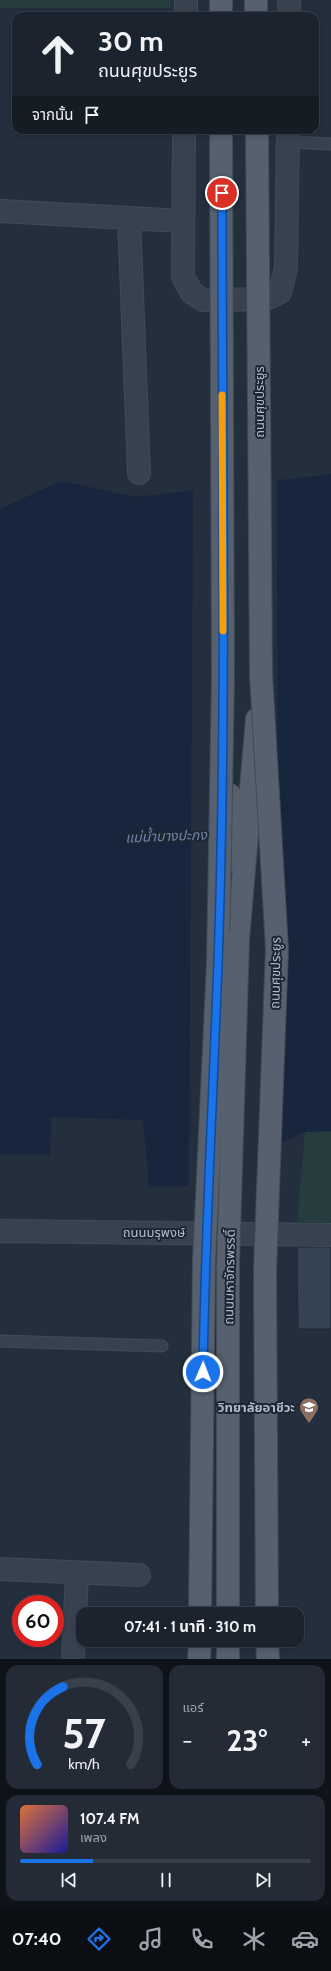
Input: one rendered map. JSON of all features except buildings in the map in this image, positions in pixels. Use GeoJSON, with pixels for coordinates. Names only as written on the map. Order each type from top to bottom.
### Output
{"type":"FeatureCollection","features":[{"type":"Feature","properties":{"kind":"main road"},"geometry":{"type":"LineString","coordinates":[[221,0],[221,12]]}},
{"type":"Feature","properties":{"kind":"main road"},"geometry":{"type":"LineString","coordinates":[[256,0],[256,12]]}},
{"type":"Feature","properties":{"kind":"main road"},"geometry":{"type":"LineString","coordinates":[[222,134],[223,678],[238,939]]}},
{"type":"Feature","properties":{"kind":"main road","name":"ถนนศุขประยูร"},"geometry":{"type":"LineString","coordinates":[[257,134],[261,674],[277,949],[265,1271],[267,1607]]}},
{"type":"Feature","properties":{"kind":"main road","name":"ถนนศุขประยูร"},"geometry":{"type":"LineString","coordinates":[[238,939],[261,674]]}},
{"type":"Feature","properties":{"kind":"main road","name":"ถนนมหาจักรพรรดิ์"},"geometry":{"type":"LineString","coordinates":[[200,1607],[204,1262],[218,963],[223,678]]}},
{"type":"Feature","properties":{"kind":"main road","name":"ถนนมหาจักรพรรดิ์"},"geometry":{"type":"LineString","coordinates":[[228,1607],[228,1265],[238,939]]}},
{"type":"Feature","properties":{"kind":"main road"},"geometry":{"type":"LineString","coordinates":[[199,1659],[200,1647]]}},
{"type":"Feature","properties":{"kind":"main road"},"geometry":{"type":"LineString","coordinates":[[228,1647],[228,1659]]}},
{"type":"Feature","properties":{"kind":"main road"},"geometry":{"type":"LineString","coordinates":[[267,1647],[268,1659]]}},
{"type":"Feature","properties":{"kind":"street"},"geometry":{"type":"LineString","coordinates":[[186,0],[186,12]]}},
{"type":"Feature","properties":{"kind":"street"},"geometry":{"type":"LineString","coordinates":[[289,0],[289,12]]}},
{"type":"Feature","properties":{"kind":"street"},"geometry":{"type":"LineString","coordinates":[[184,134],[183,277],[192,293],[203,300],[266,299],[280,292],[286,268],[288,136]]}},
{"type":"Feature","properties":{"kind":"street"},"geometry":{"type":"LineString","coordinates":[[0,211],[183,221]]}},
{"type":"Feature","properties":{"kind":"street"},"geometry":{"type":"LineString","coordinates":[[129,218],[139,473]]}},
{"type":"Feature","properties":{"kind":"street","name":"ถนนมรุพงษ์"},"geometry":{"type":"LineString","coordinates":[[0,1231],[331,1235]]}},
{"type":"Feature","properties":{"kind":"street"},"geometry":{"type":"LineString","coordinates":[[0,1569],[139,1575]]}},
{"type":"Feature","properties":{"kind":"street"},"geometry":{"type":"LineString","coordinates":[[73,1659],[77,1573]]}},
{"type":"Feature","properties":{"kind":"lane"},"geometry":{"type":"LineString","coordinates":[[288,136],[331,144]]}},
{"type":"Feature","properties":{"kind":"lane"},"geometry":{"type":"LineString","coordinates":[[0,1341],[162,1346]]}},
{"type":"Feature","properties":{"kind":"green space"},"geometry":{"type":"Polygon","coordinates":[[[0,0],[170,0],[171,8],[0,8],[0,0]]]}},
{"type":"Feature","properties":{"kind":"green space"},"geometry":{"type":"Polygon","coordinates":[[[331,1131],[331,1223],[297,1222],[305,1132],[331,1131]]]}},
{"type":"Feature","properties":{"kind":"water","name":"แม่น้ำบางปะกง"},"geometry":{"type":"Polygon","coordinates":[[[331,474],[331,1131],[305,1132],[185,1186],[149,1187],[143,1120],[51,1117],[50,1155],[0,1154],[0,509],[61,481],[136,497],[331,474]]]}},
{"type":"Feature","properties":{"kind":"pier"},"geometry":{"type":"Polygon","coordinates":[[[277,478],[278,1147],[189,1186],[193,488],[277,478]]]}},
{"type":"Feature","properties":{"kind":"slow traffic"},"geometry":{"type":"LineString","coordinates":[[222,395],[223,631]]}},
{"type":"Feature","properties":{"kind":"place","name":"วิทยาลัยอาชีวะ"},"geometry":{"type":"Point","coordinates":[309,1424]}},
{"type":"Feature","properties":{"kind":"route"},"geometry":{"type":"LineString","coordinates":[[203,1372],[204,1262],[218,963],[223,678],[222,193]]}}]}
